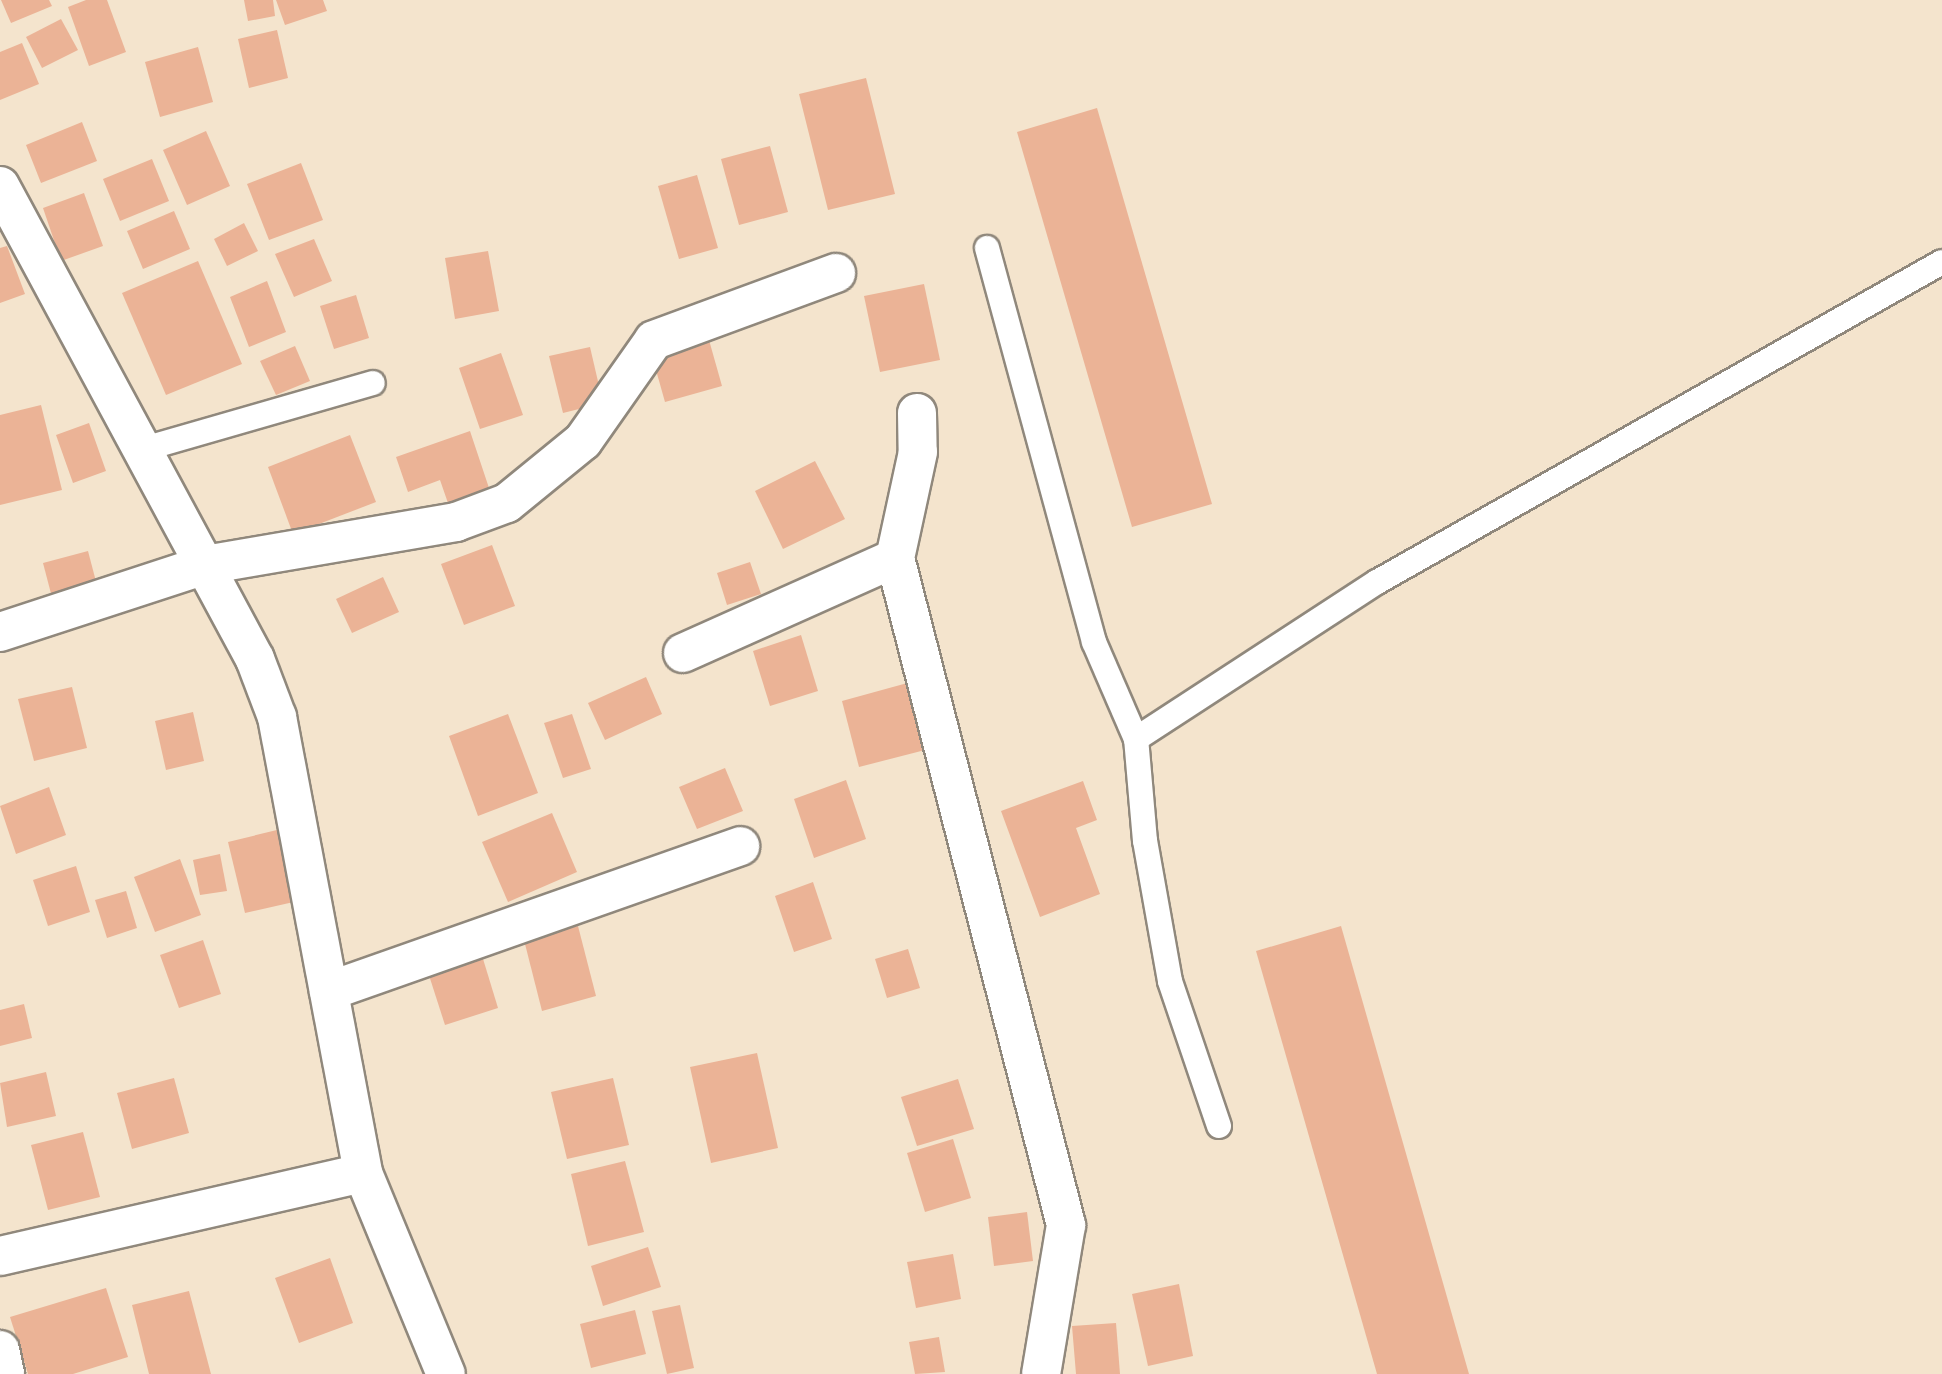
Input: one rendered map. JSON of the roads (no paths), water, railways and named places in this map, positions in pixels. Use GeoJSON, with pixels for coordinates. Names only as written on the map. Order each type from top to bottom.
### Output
{"type":"FeatureCollection","features":[{"type":"Feature","properties":{"kind":"street"},"geometry":{"type":"LineString","coordinates":[[0,186],[205,565],[277,717],[363,1173],[446,1374]]}},
{"type":"Feature","properties":{"kind":"street"},"geometry":{"type":"LineString","coordinates":[[0,632],[205,565],[456,522],[508,503],[583,441],[654,340],[836,273]]}},
{"type":"Feature","properties":{"kind":"street"},"geometry":{"type":"LineString","coordinates":[[917,414],[918,452],[895,558],[1066,1225],[1041,1374]]}},
{"type":"Feature","properties":{"kind":"street"},"geometry":{"type":"LineString","coordinates":[[683,653],[895,558]]}},
{"type":"Feature","properties":{"kind":"street"},"geometry":{"type":"LineString","coordinates":[[329,991],[740,846]]}},
{"type":"Feature","properties":{"kind":"street"},"geometry":{"type":"LineString","coordinates":[[0,1256],[363,1173]]}},
{"type":"Feature","properties":{"kind":"street"},"geometry":{"type":"LineString","coordinates":[[0,1350],[5,1374]]}},
{"type":"Feature","properties":{"kind":"lane"},"geometry":{"type":"LineString","coordinates":[[987,248],[1094,642],[1136,739],[1145,841],[1170,981],[1219,1126]]}},
{"type":"Feature","properties":{"kind":"lane"},"geometry":{"type":"LineString","coordinates":[[1136,739],[1377,582],[1942,262]]}},
{"type":"Feature","properties":{"kind":"lane"},"geometry":{"type":"LineString","coordinates":[[144,449],[373,383]]}}]}
